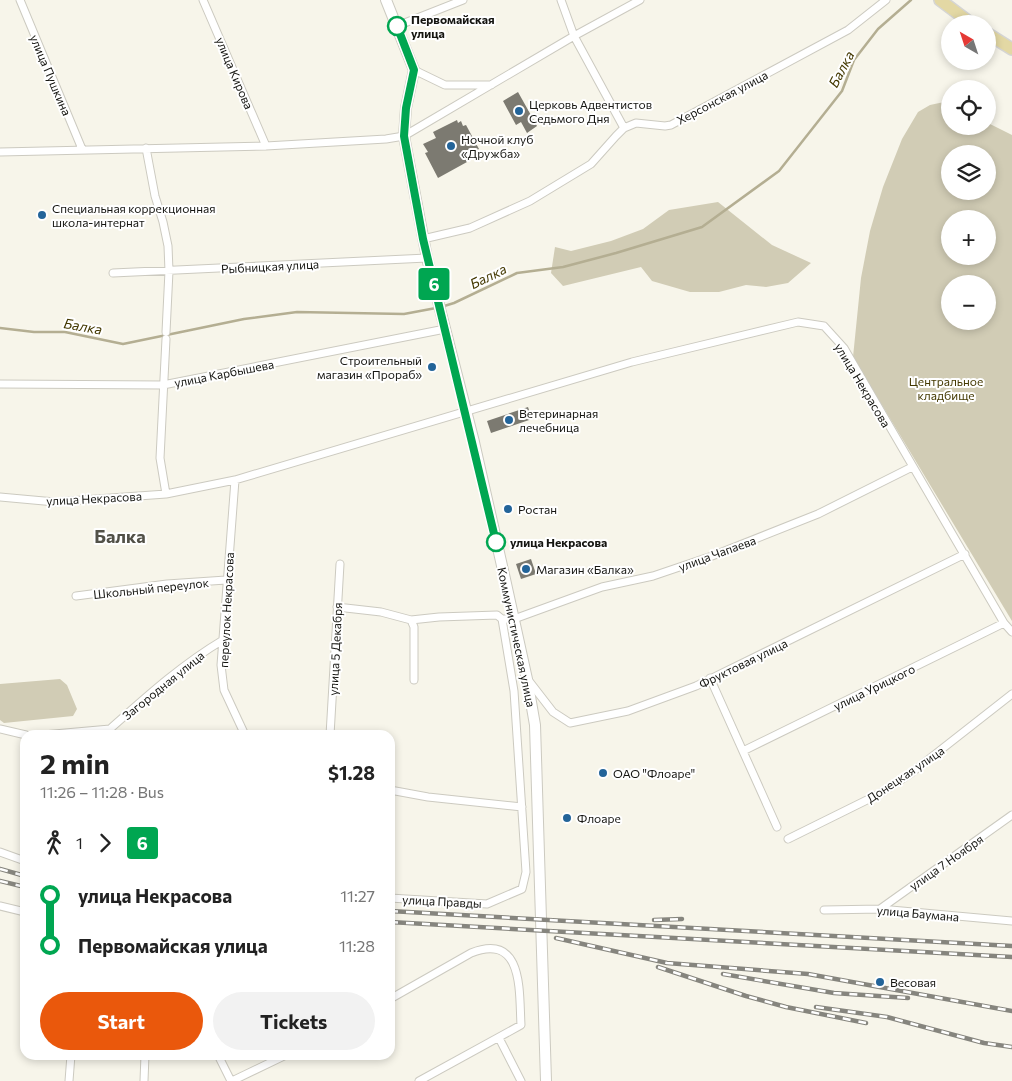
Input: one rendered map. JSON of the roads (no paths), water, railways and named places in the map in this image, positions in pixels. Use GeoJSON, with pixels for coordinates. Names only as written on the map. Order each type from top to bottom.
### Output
{"type":"FeatureCollection","features":[{"type":"Feature","properties":{"kind":"main road"},"geometry":{"type":"LineString","coordinates":[[386,0],[414,70]]}},
{"type":"Feature","properties":{"kind":"main road"},"geometry":{"type":"LineString","coordinates":[[940,0],[960,15]]}},
{"type":"Feature","properties":{"kind":"main road"},"geometry":{"type":"LineString","coordinates":[[996,39],[1012,49]]}},
{"type":"Feature","properties":{"kind":"main road","name":"Коммунистическая улица"},"geometry":{"type":"LineString","coordinates":[[414,70],[406,108],[404,136],[423,239],[514,619],[535,725],[546,1081]]}},
{"type":"Feature","properties":{"kind":"street","name":"улица Пушкина"},"geometry":{"type":"LineString","coordinates":[[20,0],[82,149]]}},
{"type":"Feature","properties":{"kind":"street","name":"улица Кирова"},"geometry":{"type":"LineString","coordinates":[[203,0],[266,146]]}},
{"type":"Feature","properties":{"kind":"street"},"geometry":{"type":"LineString","coordinates":[[397,26],[463,0]]}},
{"type":"Feature","properties":{"kind":"street"},"geometry":{"type":"LineString","coordinates":[[423,239],[470,228],[530,201],[591,164],[624,128],[574,36],[561,0]]}},
{"type":"Feature","properties":{"kind":"street"},"geometry":{"type":"LineString","coordinates":[[0,152],[266,146],[386,139],[404,136],[574,36],[640,0]]}},
{"type":"Feature","properties":{"kind":"street","name":"Херсонская улица"},"geometry":{"type":"LineString","coordinates":[[624,128],[641,122],[664,126],[671,125],[848,30],[886,0]]}},
{"type":"Feature","properties":{"kind":"street"},"geometry":{"type":"LineString","coordinates":[[414,70],[445,85],[491,86]]}},
{"type":"Feature","properties":{"kind":"street"},"geometry":{"type":"LineString","coordinates":[[146,148],[155,196],[168,246],[169,271],[160,458],[166,494]]}},
{"type":"Feature","properties":{"kind":"street","name":"Рыбницкая улица"},"geometry":{"type":"LineString","coordinates":[[113,273],[427,258]]}},
{"type":"Feature","properties":{"kind":"street","name":"улица Некрасова"},"geometry":{"type":"LineString","coordinates":[[0,497],[55,502],[166,494],[235,480],[632,362],[798,322],[824,326],[844,348],[1004,623],[1012,632]]}},
{"type":"Feature","properties":{"kind":"street","name":"улица Карбышева"},"geometry":{"type":"LineString","coordinates":[[0,384],[163,385],[445,329]]}},
{"type":"Feature","properties":{"kind":"street","name":"улица Чапаева"},"geometry":{"type":"LineString","coordinates":[[411,620],[497,615],[502,619],[514,619],[602,587],[653,576],[712,556],[818,514],[912,467]]}},
{"type":"Feature","properties":{"kind":"street","name":"переулок Некрасова"},"geometry":{"type":"LineString","coordinates":[[235,480],[226,580],[227,612],[221,665],[224,690],[243,730]]}},
{"type":"Feature","properties":{"kind":"street","name":"Фруктовая улица"},"geometry":{"type":"LineString","coordinates":[[527,679],[553,712],[570,723],[628,711],[696,686],[964,554]]}},
{"type":"Feature","properties":{"kind":"street","name":"улица 5 Декабря"},"geometry":{"type":"LineString","coordinates":[[330,730],[340,564]]}},
{"type":"Feature","properties":{"kind":"street","name":"Школьный переулок"},"geometry":{"type":"LineString","coordinates":[[76,596],[167,584],[226,580]]}},
{"type":"Feature","properties":{"kind":"street"},"geometry":{"type":"LineString","coordinates":[[337,607],[381,612],[411,620],[414,627],[414,680]]}},
{"type":"Feature","properties":{"kind":"street"},"geometry":{"type":"LineString","coordinates":[[395,791],[428,797],[522,807],[514,691],[502,619]]}},
{"type":"Feature","properties":{"kind":"street","name":"улица Урицкого"},"geometry":{"type":"LineString","coordinates":[[743,751],[1004,623]]}},
{"type":"Feature","properties":{"kind":"street","name":"Загородная улица"},"geometry":{"type":"LineString","coordinates":[[112,730],[196,656],[223,640]]}},
{"type":"Feature","properties":{"kind":"street"},"geometry":{"type":"LineString","coordinates":[[710,678],[777,827]]}},
{"type":"Feature","properties":{"kind":"street","name":"Донецкая улица"},"geometry":{"type":"LineString","coordinates":[[788,839],[879,794],[917,768],[1012,694]]}},
{"type":"Feature","properties":{"kind":"street"},"geometry":{"type":"LineString","coordinates":[[0,729],[20,734]]}},
{"type":"Feature","properties":{"kind":"street","name":"улица Правды"},"geometry":{"type":"LineString","coordinates":[[395,898],[487,904],[522,889],[526,872],[522,807]]}},
{"type":"Feature","properties":{"kind":"street","name":"улица 7 Ноября"},"geometry":{"type":"LineString","coordinates":[[880,909],[1012,814]]}},
{"type":"Feature","properties":{"kind":"street"},"geometry":{"type":"LineString","coordinates":[[0,852],[20,859]]}},
{"type":"Feature","properties":{"kind":"street"},"geometry":{"type":"LineString","coordinates":[[0,906],[20,911]]}},
{"type":"Feature","properties":{"kind":"street","name":"улица Баумана"},"geometry":{"type":"LineString","coordinates":[[824,910],[880,909],[1012,921]]}},
{"type":"Feature","properties":{"kind":"street"},"geometry":{"type":"LineString","coordinates":[[395,995],[471,953],[484,948],[503,953],[515,965],[518,975],[521,1025],[419,1081]]}},
{"type":"Feature","properties":{"kind":"street"},"geometry":{"type":"LineString","coordinates":[[499,1038],[521,1081]]}},
{"type":"Feature","properties":{"kind":"street"},"geometry":{"type":"LineString","coordinates":[[69,1081],[71,1060]]}},
{"type":"Feature","properties":{"kind":"street"},"geometry":{"type":"LineString","coordinates":[[144,1081],[145,1060]]}},
{"type":"Feature","properties":{"kind":"street"},"geometry":{"type":"LineString","coordinates":[[221,1060],[232,1081],[276,1060]]}},
{"type":"Feature","properties":{"kind":"waterway","name":"Балка"},"geometry":{"type":"LineString","coordinates":[[441,307],[454,303],[517,273],[563,267],[702,227],[779,171],[842,91],[854,60],[878,29],[911,0]]}},
{"type":"Feature","properties":{"kind":"waterway","name":"Балка"},"geometry":{"type":"LineString","coordinates":[[0,328],[34,332],[65,332],[123,344],[244,319],[297,312],[404,314],[436,308]]}},
{"type":"Feature","properties":{"kind":"railway"},"geometry":{"type":"LineString","coordinates":[[0,869],[20,875]]}},
{"type":"Feature","properties":{"kind":"railway"},"geometry":{"type":"LineString","coordinates":[[0,881],[20,886]]}},
{"type":"Feature","properties":{"kind":"railway"},"geometry":{"type":"LineString","coordinates":[[395,911],[1012,946]]}},
{"type":"Feature","properties":{"kind":"railway"},"geometry":{"type":"LineString","coordinates":[[654,920],[682,919]]}},
{"type":"Feature","properties":{"kind":"railway"},"geometry":{"type":"LineString","coordinates":[[395,922],[1012,957]]}},
{"type":"Feature","properties":{"kind":"railway"},"geometry":{"type":"LineString","coordinates":[[556,938],[667,963],[808,974],[1012,1011]]}},
{"type":"Feature","properties":{"kind":"railway"},"geometry":{"type":"LineString","coordinates":[[658,967],[786,1007],[866,1023]]}},
{"type":"Feature","properties":{"kind":"railway"},"geometry":{"type":"LineString","coordinates":[[723,974],[834,993],[908,998]]}},
{"type":"Feature","properties":{"kind":"railway"},"geometry":{"type":"LineString","coordinates":[[816,1007],[887,1017],[984,1043],[1012,1047]]}},
{"type":"Feature","properties":{"kind":"place","name":"Первомайская улица"},"geometry":{"type":"Point","coordinates":[397,26]}},
{"type":"Feature","properties":{"kind":"place","name":"Церковь Адвентистов Седьмого Дня"},"geometry":{"type":"Point","coordinates":[519,111]}},
{"type":"Feature","properties":{"kind":"place","name":"Ночной клуб «Дружба»"},"geometry":{"type":"Point","coordinates":[451,146]}},
{"type":"Feature","properties":{"kind":"place","name":"Специальная коррекционная школа-интернат"},"geometry":{"type":"Point","coordinates":[42,215]}},
{"type":"Feature","properties":{"kind":"place","name":"Строительный магазин «Прораб»"},"geometry":{"type":"Point","coordinates":[432,367]}},
{"type":"Feature","properties":{"kind":"place","name":"Ветеринарная лечебница"},"geometry":{"type":"Point","coordinates":[509,420]}},
{"type":"Feature","properties":{"kind":"place","name":"Ростан"},"geometry":{"type":"Point","coordinates":[508,509]}},
{"type":"Feature","properties":{"kind":"place","name":"улица Некрасова"},"geometry":{"type":"Point","coordinates":[496,542]}},
{"type":"Feature","properties":{"kind":"place","name":"Магазин «Балка»"},"geometry":{"type":"Point","coordinates":[526,569]}},
{"type":"Feature","properties":{"kind":"place","name":"ОАО \"Флоаре\""},"geometry":{"type":"Point","coordinates":[603,773]}},
{"type":"Feature","properties":{"kind":"place","name":"Флоаре"},"geometry":{"type":"Point","coordinates":[567,818]}},
{"type":"Feature","properties":{"kind":"place","name":"Весовая"},"geometry":{"type":"Point","coordinates":[880,982]}},
{"type":"Feature","properties":{"kind":"district","name":"Балка"},"geometry":{"type":"Point","coordinates":[120,536]}},
{"type":"Feature","properties":{"kind":"park label","name":"Центральное кладбище"},"geometry":{"type":"Point","coordinates":[946,388]}}]}
